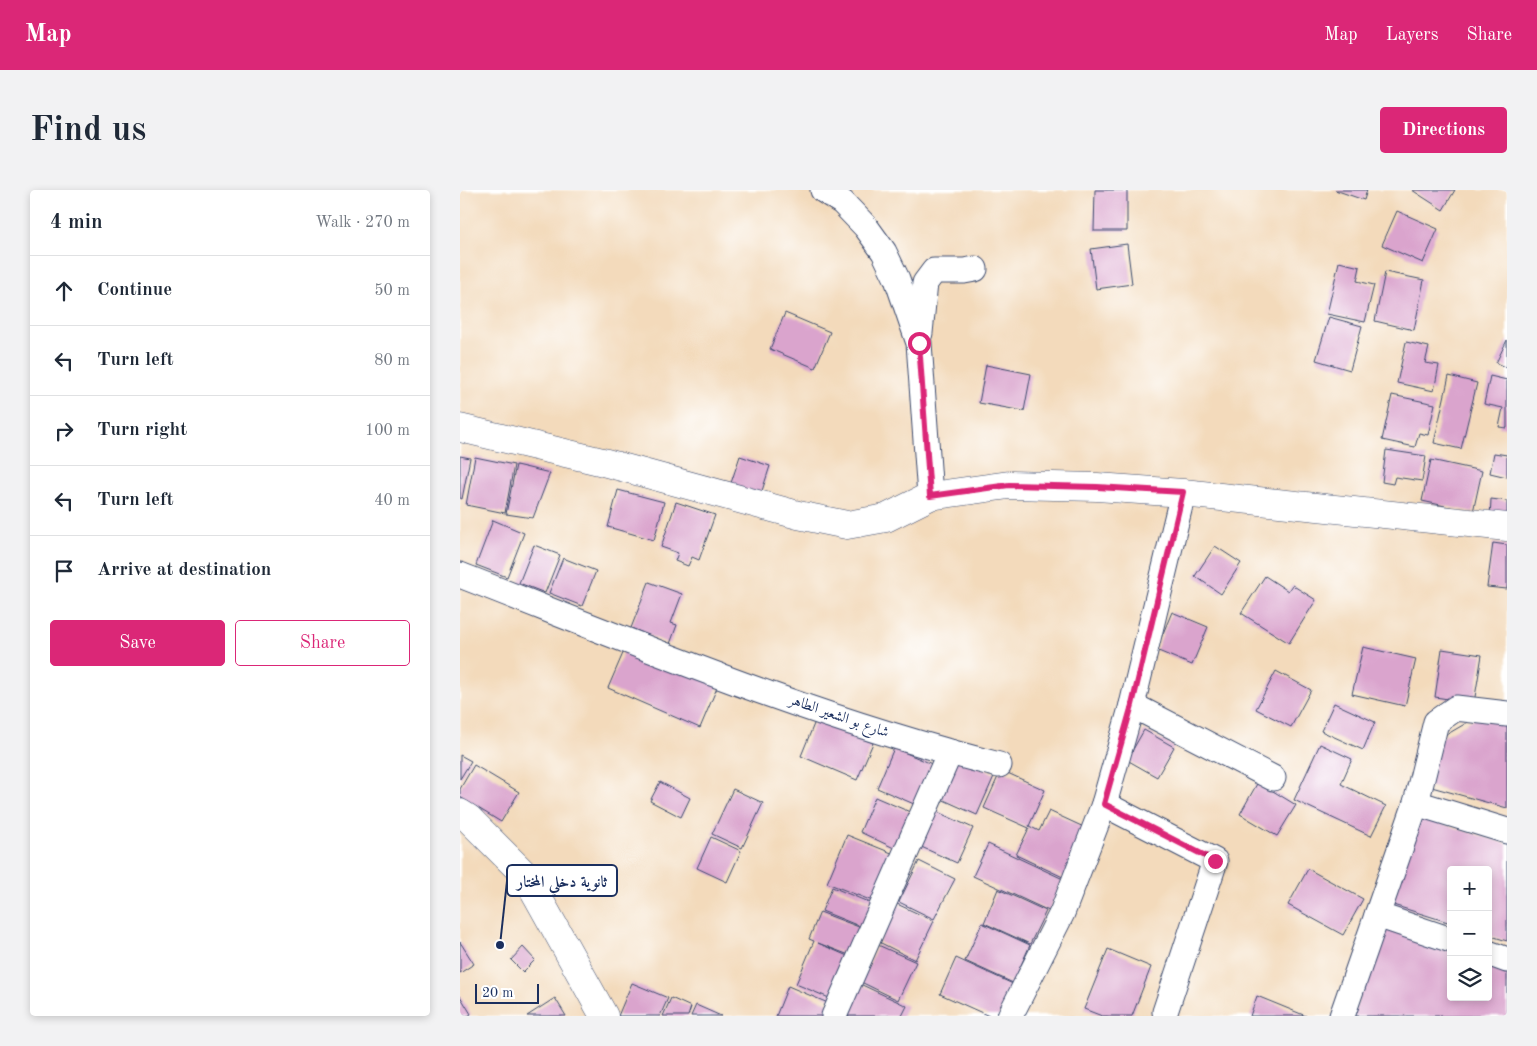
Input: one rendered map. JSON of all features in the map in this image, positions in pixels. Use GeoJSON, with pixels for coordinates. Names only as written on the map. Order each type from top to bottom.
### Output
{"type":"FeatureCollection","features":[{"type":"Feature","properties":{"kind":"street"},"geometry":{"type":"LineString","coordinates":[[822,190],[842,202],[866,227],[884,252],[898,279],[919,343]]}},
{"type":"Feature","properties":{"kind":"street"},"geometry":{"type":"LineString","coordinates":[[930,496],[919,343],[925,283],[934,271],[964,271],[975,268]]}},
{"type":"Feature","properties":{"kind":"street"},"geometry":{"type":"LineString","coordinates":[[460,428],[603,462],[798,515],[847,525],[886,518],[930,496],[1009,485],[1097,487],[1183,492],[1507,527]]}},
{"type":"Feature","properties":{"kind":"street"},"geometry":{"type":"LineString","coordinates":[[1010,1016],[1062,913],[1104,804],[1132,705],[1183,492]]}},
{"type":"Feature","properties":{"kind":"street","name":"شارع بو الشعير الطاهر"},"geometry":{"type":"LineString","coordinates":[[460,575],[735,682],[950,752],[999,765]]}},
{"type":"Feature","properties":{"kind":"street"},"geometry":{"type":"LineString","coordinates":[[1132,705],[1273,778]]}},
{"type":"Feature","properties":{"kind":"street"},"geometry":{"type":"LineString","coordinates":[[1342,1016],[1416,804],[1436,722],[1456,708],[1507,714]]}},
{"type":"Feature","properties":{"kind":"street"},"geometry":{"type":"LineString","coordinates":[[834,1016],[950,752]]}},
{"type":"Feature","properties":{"kind":"street"},"geometry":{"type":"LineString","coordinates":[[1104,804],[1215,861],[1165,1012]]}},
{"type":"Feature","properties":{"kind":"street"},"geometry":{"type":"LineString","coordinates":[[1416,804],[1507,831]]}},
{"type":"Feature","properties":{"kind":"street"},"geometry":{"type":"LineString","coordinates":[[460,813],[468,818],[526,876],[604,1016]]}},
{"type":"Feature","properties":{"kind":"street"},"geometry":{"type":"LineString","coordinates":[[1377,914],[1447,939]]}},
{"type":"Feature","properties":{"kind":"street"},"geometry":{"type":"LineString","coordinates":[[1492,954],[1507,960]]}},
{"type":"Feature","properties":{"kind":"building"},"geometry":{"type":"Polygon","coordinates":[[[1095,190],[1127,190],[1127,231],[1094,231],[1095,190]]]}},
{"type":"Feature","properties":{"kind":"building"},"geometry":{"type":"Polygon","coordinates":[[[1335,190],[1367,190],[1364,200],[1335,190]]]}},
{"type":"Feature","properties":{"kind":"building"},"geometry":{"type":"Polygon","coordinates":[[[1412,190],[1455,190],[1443,210],[1412,190]]]}},
{"type":"Feature","properties":{"kind":"building"},"geometry":{"type":"Polygon","coordinates":[[[1397,211],[1438,229],[1423,263],[1382,245],[1397,211]]]}},
{"type":"Feature","properties":{"kind":"building"},"geometry":{"type":"Polygon","coordinates":[[[1127,244],[1132,284],[1096,289],[1091,249],[1127,244]]]}},
{"type":"Feature","properties":{"kind":"building"},"geometry":{"type":"Polygon","coordinates":[[[1339,262],[1360,267],[1357,281],[1374,285],[1365,322],[1327,314],[1339,262]]]}},
{"type":"Feature","properties":{"kind":"building"},"geometry":{"type":"Polygon","coordinates":[[[1385,272],[1424,280],[1414,330],[1375,321],[1385,272]]]}},
{"type":"Feature","properties":{"kind":"building"},"geometry":{"type":"Polygon","coordinates":[[[785,313],[830,332],[815,368],[770,349],[785,313]]]}},
{"type":"Feature","properties":{"kind":"building"},"geometry":{"type":"Polygon","coordinates":[[[1329,317],[1362,326],[1350,370],[1316,360],[1329,317]]]}},
{"type":"Feature","properties":{"kind":"building"},"geometry":{"type":"Polygon","coordinates":[[[1507,340],[1507,368],[1496,363],[1507,340]]]}},
{"type":"Feature","properties":{"kind":"building"},"geometry":{"type":"Polygon","coordinates":[[[1406,342],[1429,347],[1425,363],[1439,365],[1434,391],[1397,383],[1406,342]]]}},
{"type":"Feature","properties":{"kind":"building"},"geometry":{"type":"Polygon","coordinates":[[[986,365],[1031,374],[1024,411],[979,403],[986,365]]]}},
{"type":"Feature","properties":{"kind":"building"},"geometry":{"type":"Polygon","coordinates":[[[1449,376],[1477,383],[1461,449],[1434,443],[1449,376]]]}},
{"type":"Feature","properties":{"kind":"building"},"geometry":{"type":"Polygon","coordinates":[[[1490,376],[1507,380],[1507,428],[1499,427],[1503,408],[1484,404],[1490,376]]]}},
{"type":"Feature","properties":{"kind":"building"},"geometry":{"type":"Polygon","coordinates":[[[1392,395],[1435,404],[1428,435],[1419,433],[1415,447],[1382,440],[1392,395]]]}},
{"type":"Feature","properties":{"kind":"building"},"geometry":{"type":"Polygon","coordinates":[[[1386,450],[1426,456],[1422,481],[1395,477],[1393,484],[1382,482],[1386,450]]]}},
{"type":"Feature","properties":{"kind":"building"},"geometry":{"type":"Polygon","coordinates":[[[1494,453],[1507,455],[1507,477],[1490,473],[1494,453]]]}},
{"type":"Feature","properties":{"kind":"building"},"geometry":{"type":"Polygon","coordinates":[[[460,456],[470,458],[462,499],[460,498],[460,456]]]}},
{"type":"Feature","properties":{"kind":"building"},"geometry":{"type":"Polygon","coordinates":[[[740,456],[770,466],[760,497],[730,486],[740,456]]]}},
{"type":"Feature","properties":{"kind":"building"},"geometry":{"type":"Polygon","coordinates":[[[475,457],[514,465],[505,513],[466,505],[475,457]]]}},
{"type":"Feature","properties":{"kind":"building"},"geometry":{"type":"Polygon","coordinates":[[[1431,460],[1482,471],[1473,512],[1422,501],[1431,460]]]}},
{"type":"Feature","properties":{"kind":"building"},"geometry":{"type":"Polygon","coordinates":[[[516,465],[550,473],[533,518],[506,514],[516,465]]]}},
{"type":"Feature","properties":{"kind":"building"},"geometry":{"type":"Polygon","coordinates":[[[618,490],[664,502],[654,540],[608,527],[618,490]]]}},
{"type":"Feature","properties":{"kind":"building"},"geometry":{"type":"Polygon","coordinates":[[[1491,499],[1507,501],[1507,521],[1490,519],[1491,499]]]}},
{"type":"Feature","properties":{"kind":"building"},"geometry":{"type":"Polygon","coordinates":[[[676,502],[715,515],[699,560],[692,557],[688,566],[675,561],[678,553],[661,547],[676,502]]]}},
{"type":"Feature","properties":{"kind":"building"},"geometry":{"type":"Polygon","coordinates":[[[493,520],[524,533],[507,577],[476,565],[493,520]]]}},
{"type":"Feature","properties":{"kind":"building"},"geometry":{"type":"Polygon","coordinates":[[[1493,543],[1507,545],[1507,589],[1487,587],[1493,543]]]}},
{"type":"Feature","properties":{"kind":"building"},"geometry":{"type":"Polygon","coordinates":[[[534,545],[560,555],[545,593],[519,583],[534,545]]]}},
{"type":"Feature","properties":{"kind":"building"},"geometry":{"type":"Polygon","coordinates":[[[1215,546],[1241,563],[1221,594],[1195,576],[1215,546]]]}},
{"type":"Feature","properties":{"kind":"building"},"geometry":{"type":"Polygon","coordinates":[[[563,558],[596,571],[582,606],[549,593],[563,558]]]}},
{"type":"Feature","properties":{"kind":"building"},"geometry":{"type":"Polygon","coordinates":[[[1265,576],[1288,591],[1292,585],[1316,600],[1289,643],[1241,613],[1265,576]]]}},
{"type":"Feature","properties":{"kind":"building"},"geometry":{"type":"Polygon","coordinates":[[[649,582],[682,594],[671,623],[677,625],[670,644],[631,628],[649,582]]]}},
{"type":"Feature","properties":{"kind":"building"},"geometry":{"type":"Polygon","coordinates":[[[1172,612],[1208,627],[1192,665],[1156,650],[1172,612]]]}},
{"type":"Feature","properties":{"kind":"building"},"geometry":{"type":"Polygon","coordinates":[[[627,644],[719,683],[700,728],[608,688],[627,644]]]}},
{"type":"Feature","properties":{"kind":"building"},"geometry":{"type":"Polygon","coordinates":[[[1363,647],[1416,659],[1405,706],[1352,694],[1363,647]]]}},
{"type":"Feature","properties":{"kind":"building"},"geometry":{"type":"Polygon","coordinates":[[[1442,649],[1482,655],[1474,703],[1435,697],[1442,649]]]}},
{"type":"Feature","properties":{"kind":"building"},"geometry":{"type":"Polygon","coordinates":[[[1276,671],[1311,690],[1291,727],[1256,709],[1276,671]]]}},
{"type":"Feature","properties":{"kind":"building"},"geometry":{"type":"Polygon","coordinates":[[[1334,703],[1375,722],[1363,750],[1321,731],[1334,703]]]}},
{"type":"Feature","properties":{"kind":"building"},"geometry":{"type":"Polygon","coordinates":[[[1475,718],[1507,724],[1507,808],[1428,786],[1439,739],[1475,718]]]}},
{"type":"Feature","properties":{"kind":"building"},"geometry":{"type":"Polygon","coordinates":[[[816,719],[873,743],[857,780],[801,756],[816,719]]]}},
{"type":"Feature","properties":{"kind":"building"},"geometry":{"type":"Polygon","coordinates":[[[1144,730],[1174,747],[1157,777],[1127,760],[1144,730]]]}},
{"type":"Feature","properties":{"kind":"building"},"geometry":{"type":"Polygon","coordinates":[[[1320,744],[1352,759],[1341,784],[1386,806],[1371,836],[1294,800],[1320,744]]]}},
{"type":"Feature","properties":{"kind":"building"},"geometry":{"type":"Polygon","coordinates":[[[894,748],[932,764],[914,804],[877,788],[894,748]]]}},
{"type":"Feature","properties":{"kind":"building"},"geometry":{"type":"Polygon","coordinates":[[[460,755],[471,761],[460,779],[460,755]]]}},
{"type":"Feature","properties":{"kind":"building"},"geometry":{"type":"Polygon","coordinates":[[[955,756],[995,774],[977,815],[937,797],[955,756]]]}},
{"type":"Feature","properties":{"kind":"building"},"geometry":{"type":"Polygon","coordinates":[[[474,765],[519,792],[501,822],[460,797],[460,789],[474,765]]]}},
{"type":"Feature","properties":{"kind":"building"},"geometry":{"type":"Polygon","coordinates":[[[1001,770],[1045,790],[1029,826],[1039,831],[1049,811],[1088,829],[1065,878],[1016,855],[1029,828],[984,808],[1001,770]]]}},
{"type":"Feature","properties":{"kind":"building"},"geometry":{"type":"Polygon","coordinates":[[[660,782],[690,798],[681,817],[650,801],[660,782]]]}},
{"type":"Feature","properties":{"kind":"building"},"geometry":{"type":"Polygon","coordinates":[[[1258,782],[1296,805],[1277,836],[1240,814],[1258,782]]]}},
{"type":"Feature","properties":{"kind":"building"},"geometry":{"type":"Polygon","coordinates":[[[733,789],[763,803],[742,848],[712,834],[733,789]]]}},
{"type":"Feature","properties":{"kind":"building"},"geometry":{"type":"Polygon","coordinates":[[[875,797],[910,812],[894,848],[860,832],[875,797]]]}},
{"type":"Feature","properties":{"kind":"building"},"geometry":{"type":"Polygon","coordinates":[[[933,810],[973,828],[957,863],[917,845],[933,810]]]}},
{"type":"Feature","properties":{"kind":"building"},"geometry":{"type":"Polygon","coordinates":[[[1420,817],[1507,844],[1507,941],[1492,936],[1492,866],[1447,866],[1447,922],[1390,904],[1420,817]]]}},
{"type":"Feature","properties":{"kind":"building"},"geometry":{"type":"Polygon","coordinates":[[[847,835],[894,854],[875,902],[827,883],[847,835]]]}},
{"type":"Feature","properties":{"kind":"building"},"geometry":{"type":"Polygon","coordinates":[[[711,837],[741,851],[727,882],[697,868],[711,837]]]}},
{"type":"Feature","properties":{"kind":"building"},"geometry":{"type":"Polygon","coordinates":[[[988,844],[1063,879],[1049,911],[973,876],[988,844]]]}},
{"type":"Feature","properties":{"kind":"building"},"geometry":{"type":"Polygon","coordinates":[[[919,861],[955,879],[934,919],[899,902],[919,861]]]}},
{"type":"Feature","properties":{"kind":"building"},"geometry":{"type":"Polygon","coordinates":[[[1308,869],[1363,899],[1343,935],[1288,905],[1308,869]]]}},
{"type":"Feature","properties":{"kind":"building"},"geometry":{"type":"Polygon","coordinates":[[[832,887],[873,904],[864,928],[822,911],[832,887]]]}},
{"type":"Feature","properties":{"kind":"building"},"geometry":{"type":"Polygon","coordinates":[[[998,889],[1046,911],[1030,944],[984,923],[998,889]]]}},
{"type":"Feature","properties":{"kind":"building"},"geometry":{"type":"Polygon","coordinates":[[[897,904],[934,921],[915,960],[879,942],[897,904]]]}},
{"type":"Feature","properties":{"kind":"building"},"geometry":{"type":"Polygon","coordinates":[[[820,912],[864,929],[854,957],[818,943],[852,958],[834,1000],[796,984],[814,941],[809,939],[820,912]]]}},
{"type":"Feature","properties":{"kind":"building"},"geometry":{"type":"Polygon","coordinates":[[[982,923],[1030,945],[1013,983],[965,961],[982,923]]]}},
{"type":"Feature","properties":{"kind":"building"},"geometry":{"type":"Polygon","coordinates":[[[1383,927],[1447,949],[1447,1001],[1492,1001],[1492,963],[1507,969],[1507,1016],[1353,1016],[1383,927]]]}},
{"type":"Feature","properties":{"kind":"building"},"geometry":{"type":"Polygon","coordinates":[[[460,942],[474,964],[460,973],[460,942]]]}},
{"type":"Feature","properties":{"kind":"building"},"geometry":{"type":"Polygon","coordinates":[[[878,945],[916,962],[898,1000],[861,982],[878,945]]]}},
{"type":"Feature","properties":{"kind":"building"},"geometry":{"type":"Polygon","coordinates":[[[523,947],[535,960],[523,972],[511,960],[523,947]]]}},
{"type":"Feature","properties":{"kind":"building"},"geometry":{"type":"Polygon","coordinates":[[[1108,949],[1151,967],[1132,1016],[1102,1016],[1084,1009],[1108,949]]]}},
{"type":"Feature","properties":{"kind":"building"},"geometry":{"type":"Polygon","coordinates":[[[956,958],[1013,984],[999,1016],[989,1016],[940,994],[956,958]]]}},
{"type":"Feature","properties":{"kind":"building"},"geometry":{"type":"Polygon","coordinates":[[[632,983],[668,998],[660,1016],[618,1016],[632,983]]]}},
{"type":"Feature","properties":{"kind":"building"},"geometry":{"type":"Polygon","coordinates":[[[860,984],[907,1006],[902,1016],[845,1016],[860,984]]]}},
{"type":"Feature","properties":{"kind":"building"},"geometry":{"type":"Polygon","coordinates":[[[788,986],[835,1006],[831,1016],[776,1016],[788,986]]]}},
{"type":"Feature","properties":{"kind":"building"},"geometry":{"type":"Polygon","coordinates":[[[460,996],[471,1014],[468,1016],[460,1016],[460,996]]]}},
{"type":"Feature","properties":{"kind":"building"},"geometry":{"type":"Polygon","coordinates":[[[1257,996],[1306,1016],[1250,1016],[1257,996]]]}},
{"type":"Feature","properties":{"kind":"building"},"geometry":{"type":"Polygon","coordinates":[[[555,998],[566,1016],[527,1016],[555,998]]]}},
{"type":"Feature","properties":{"kind":"building"},"geometry":{"type":"Polygon","coordinates":[[[671,998],[691,1007],[688,1016],[663,1016],[671,998]]]}},
{"type":"Feature","properties":{"kind":"building"},"geometry":{"type":"Polygon","coordinates":[[[696,1005],[721,1016],[691,1016],[696,1005]]]}},
{"type":"Feature","properties":{"kind":"place","name":"ثانوية دخلي المختار"},"geometry":{"type":"Point","coordinates":[500,945]}},
{"type":"Feature","properties":{"kind":"route"},"geometry":{"type":"LineString","coordinates":[[919,343],[930,496],[1009,485],[1097,487],[1183,492],[1132,705],[1104,804],[1215,861]]}}]}
